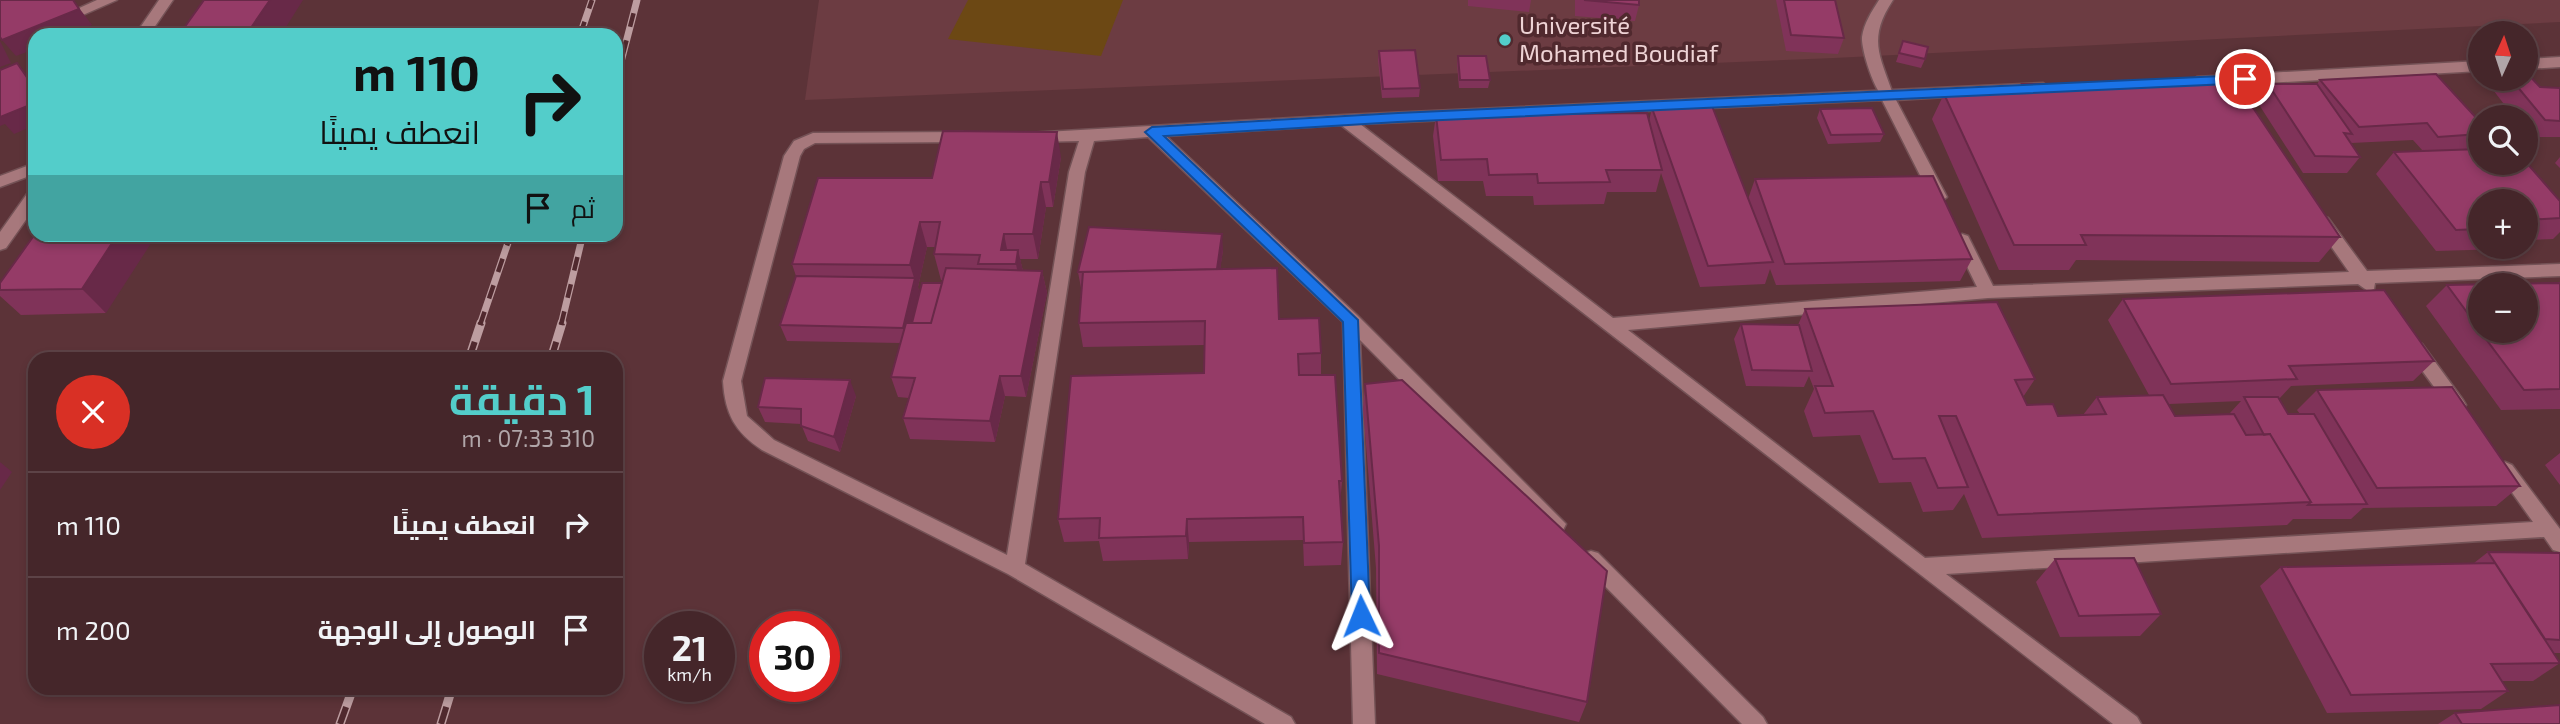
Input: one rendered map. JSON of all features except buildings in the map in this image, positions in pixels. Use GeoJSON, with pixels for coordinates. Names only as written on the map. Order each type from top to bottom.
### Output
{"type":"FeatureCollection","features":[{"type":"Feature","properties":{"kind":"street"},"geometry":{"type":"LineString","coordinates":[[49,24],[110,0]]}},
{"type":"Feature","properties":{"kind":"street"},"geometry":{"type":"LineString","coordinates":[[147,28],[166,0]]}},
{"type":"Feature","properties":{"kind":"street"},"geometry":{"type":"LineString","coordinates":[[1886,0],[1873,18],[1868,31],[1886,94],[1988,292]]}},
{"type":"Feature","properties":{"kind":"street"},"geometry":{"type":"LineString","coordinates":[[2538,63],[2560,62]]}},
{"type":"Feature","properties":{"kind":"street"},"geometry":{"type":"LineString","coordinates":[[2178,83],[2468,67]]}},
{"type":"Feature","properties":{"kind":"street"},"geometry":{"type":"LineString","coordinates":[[2219,81],[2235,103]]}},
{"type":"Feature","properties":{"kind":"street"},"geometry":{"type":"LineString","coordinates":[[1019,137],[1088,136],[1344,120],[2053,88]]}},
{"type":"Feature","properties":{"kind":"street"},"geometry":{"type":"LineString","coordinates":[[1344,120],[1922,567],[2130,724]]}},
{"type":"Feature","properties":{"kind":"street"},"geometry":{"type":"LineString","coordinates":[[1152,132],[1350,320],[1756,724]]}},
{"type":"Feature","properties":{"kind":"street"},"geometry":{"type":"LineString","coordinates":[[1015,568],[1077,172],[1088,136]]}},
{"type":"Feature","properties":{"kind":"street"},"geometry":{"type":"LineString","coordinates":[[978,137],[813,138],[799,145],[792,156],[732,381],[733,408],[742,428],[768,445],[1015,568],[1284,724]]}},
{"type":"Feature","properties":{"kind":"street"},"geometry":{"type":"LineString","coordinates":[[0,182],[28,171]]}},
{"type":"Feature","properties":{"kind":"street"},"geometry":{"type":"LineString","coordinates":[[0,244],[28,205]]}},
{"type":"Feature","properties":{"kind":"street"},"geometry":{"type":"LineString","coordinates":[[2315,213],[2379,300]]}},
{"type":"Feature","properties":{"kind":"street"},"geometry":{"type":"LineString","coordinates":[[1612,325],[1988,292],[2560,270]]}},
{"type":"Feature","properties":{"kind":"street"},"geometry":{"type":"LineString","coordinates":[[1350,320],[1364,724]]}},
{"type":"Feature","properties":{"kind":"street"},"geometry":{"type":"LineString","coordinates":[[2403,333],[2468,420]]}},
{"type":"Feature","properties":{"kind":"street"},"geometry":{"type":"LineString","coordinates":[[2492,453],[2554,536]]}},
{"type":"Feature","properties":{"kind":"street"},"geometry":{"type":"LineString","coordinates":[[1922,567],[2554,536]]}},
{"type":"Feature","properties":{"kind":"shaded area","name":"Université Mohamed Boudiaf"},"geometry":{"type":"Polygon","coordinates":[[[819,0],[2560,0],[2560,22],[2468,21],[2468,27],[1834,58],[805,100],[819,0]]]}},
{"type":"Feature","properties":{"kind":"shaded area"},"geometry":{"type":"Polygon","coordinates":[[[968,0],[1123,0],[1101,56],[948,39],[968,0]]]}},
{"type":"Feature","properties":{"kind":"railway"},"geometry":{"type":"LineString","coordinates":[[582,28],[592,0]]}},
{"type":"Feature","properties":{"kind":"railway"},"geometry":{"type":"LineString","coordinates":[[623,54],[637,0]]}},
{"type":"Feature","properties":{"kind":"railway"},"geometry":{"type":"LineString","coordinates":[[480,325],[508,242]]}},
{"type":"Feature","properties":{"kind":"railway"},"geometry":{"type":"LineString","coordinates":[[561,325],[581,242]]}},
{"type":"Feature","properties":{"kind":"railway"},"geometry":{"type":"LineString","coordinates":[[471,352],[481,323]]}},
{"type":"Feature","properties":{"kind":"railway"},"geometry":{"type":"LineString","coordinates":[[553,352],[562,323]]}},
{"type":"Feature","properties":{"kind":"railway"},"geometry":{"type":"LineString","coordinates":[[340,724],[350,695]]}},
{"type":"Feature","properties":{"kind":"railway"},"geometry":{"type":"LineString","coordinates":[[441,724],[450,695]]}},
{"type":"Feature","properties":{"kind":"place","name":"Université Mohamed Boudiaf"},"geometry":{"type":"Point","coordinates":[1505,40]}},
{"type":"Feature","properties":{"kind":"route"},"geometry":{"type":"LineString","coordinates":[[1361,616],[1350,320],[1152,132],[1398,117],[2245,79]]}}]}
